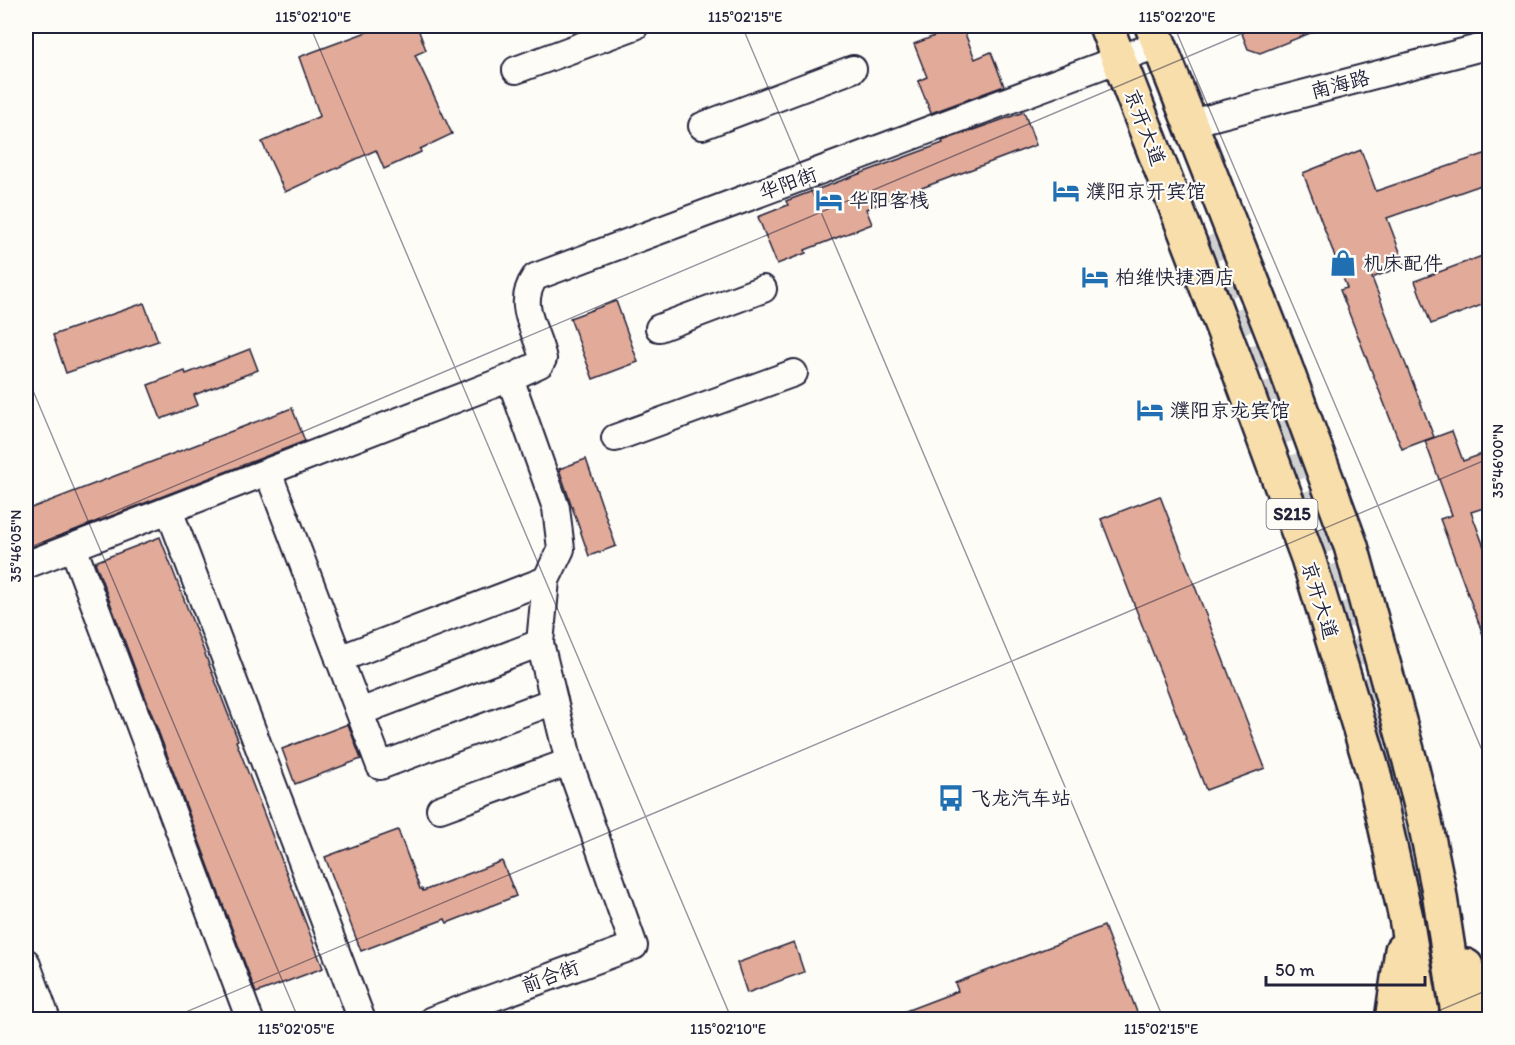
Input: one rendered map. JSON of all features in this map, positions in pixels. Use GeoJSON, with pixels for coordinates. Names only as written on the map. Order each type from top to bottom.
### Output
{"type":"FeatureCollection","features":[{"type":"Feature","properties":{"kind":"main road","name":"京开大道"},"geometry":{"type":"LineString","coordinates":[[1106,26],[1236,360],[1308,558],[1374,775],[1406,918],[1423,1020]]}},
{"type":"Feature","properties":{"kind":"main road","name":"S215"},"geometry":{"type":"LineString","coordinates":[[1156,35],[1298,400],[1351,546],[1410,761],[1439,891],[1459,1020]]}},
{"type":"Feature","properties":{"kind":"main road"},"geometry":{"type":"LineString","coordinates":[[1439,891],[1480,1006],[1488,1020]]}},
{"type":"Feature","properties":{"kind":"main road"},"geometry":{"type":"LineString","coordinates":[[1392,1020],[1406,918]]}},
{"type":"Feature","properties":{"kind":"street"},"geometry":{"type":"LineString","coordinates":[[516,70],[635,26]]}},
{"type":"Feature","properties":{"kind":"street","name":"华阳街"},"geometry":{"type":"LineString","coordinates":[[510,378],[540,364],[543,359],[526,302],[528,288],[535,277],[1119,60],[1156,35]]}},
{"type":"Feature","properties":{"kind":"street","name":"南海路"},"geometry":{"type":"LineString","coordinates":[[1191,123],[1490,45]]}},
{"type":"Feature","properties":{"kind":"street"},"geometry":{"type":"LineString","coordinates":[[702,126],[854,69]]}},
{"type":"Feature","properties":{"kind":"street"},"geometry":{"type":"LineString","coordinates":[[658,328],[763,289]]}},
{"type":"Feature","properties":{"kind":"street"},"geometry":{"type":"LineString","coordinates":[[615,438],[794,373]]}},
{"type":"Feature","properties":{"kind":"street"},"geometry":{"type":"LineString","coordinates":[[26,565],[510,378],[556,508],[561,549],[546,580],[540,643],[568,762],[440,809]]}},
{"type":"Feature","properties":{"kind":"street"},"geometry":{"type":"LineString","coordinates":[[268,472],[380,766],[554,701]]}},
{"type":"Feature","properties":{"kind":"street"},"geometry":{"type":"LineString","coordinates":[[169,510],[362,1020]]}},
{"type":"Feature","properties":{"kind":"street"},"geometry":{"type":"LineString","coordinates":[[73,547],[250,1020]]}},
{"type":"Feature","properties":{"kind":"street"},"geometry":{"type":"LineString","coordinates":[[339,659],[546,580]]}},
{"type":"Feature","properties":{"kind":"street"},"geometry":{"type":"LineString","coordinates":[[360,712],[540,643]]}},
{"type":"Feature","properties":{"kind":"street","name":"前合街"},"geometry":{"type":"LineString","coordinates":[[432,1020],[634,946],[568,762]]}},
{"type":"Feature","properties":{"kind":"street"},"geometry":{"type":"LineString","coordinates":[[26,962],[47,1020]]}},
{"type":"Feature","properties":{"kind":"building"},"geometry":{"type":"Polygon","coordinates":[[[383,26],[417,26],[426,50],[415,55],[452,134],[420,149],[421,152],[384,169],[376,150],[285,192],[262,142],[320,116],[299,57],[383,26]]]}},
{"type":"Feature","properties":{"kind":"building"},"geometry":{"type":"Polygon","coordinates":[[[962,26],[975,59],[991,52],[1004,86],[931,113],[918,81],[927,77],[914,44],[962,26]]]}},
{"type":"Feature","properties":{"kind":"building"},"geometry":{"type":"Polygon","coordinates":[[[1239,26],[1328,26],[1260,53],[1248,49],[1239,26]]]}},
{"type":"Feature","properties":{"kind":"building"},"geometry":{"type":"Polygon","coordinates":[[[1024,112],[1036,145],[866,209],[872,224],[805,250],[806,253],[777,264],[758,217],[788,205],[786,201],[1024,112]]]}},
{"type":"Feature","properties":{"kind":"building"},"geometry":{"type":"Polygon","coordinates":[[[1361,150],[1376,191],[1490,152],[1490,182],[1387,218],[1405,265],[1372,278],[1434,437],[1402,449],[1340,290],[1347,288],[1303,173],[1361,150]]]}},
{"type":"Feature","properties":{"kind":"building"},"geometry":{"type":"Polygon","coordinates":[[[1490,253],[1490,302],[1431,324],[1415,281],[1490,253]]]}},
{"type":"Feature","properties":{"kind":"building"},"geometry":{"type":"Polygon","coordinates":[[[616,301],[638,362],[593,379],[570,318],[616,301]]]}},
{"type":"Feature","properties":{"kind":"building"},"geometry":{"type":"Polygon","coordinates":[[[144,303],[158,341],[66,373],[53,335],[144,303]]]}},
{"type":"Feature","properties":{"kind":"building"},"geometry":{"type":"Polygon","coordinates":[[[250,349],[258,370],[194,395],[198,405],[161,419],[148,385],[185,371],[186,374],[250,349]]]}},
{"type":"Feature","properties":{"kind":"building"},"geometry":{"type":"Polygon","coordinates":[[[292,408],[305,441],[26,549],[26,510],[292,408]]]}},
{"type":"Feature","properties":{"kind":"building"},"geometry":{"type":"Polygon","coordinates":[[[1452,431],[1463,461],[1490,451],[1490,506],[1471,512],[1490,563],[1490,648],[1488,648],[1440,519],[1452,515],[1425,441],[1452,431]]]}},
{"type":"Feature","properties":{"kind":"building"},"geometry":{"type":"Polygon","coordinates":[[[586,459],[616,546],[589,556],[559,469],[586,459]]]}},
{"type":"Feature","properties":{"kind":"building"},"geometry":{"type":"Polygon","coordinates":[[[1160,496],[1265,768],[1206,790],[1101,519],[1160,496]]]}},
{"type":"Feature","properties":{"kind":"building"},"geometry":{"type":"Polygon","coordinates":[[[160,537],[323,968],[256,993],[95,562],[160,537]]]}},
{"type":"Feature","properties":{"kind":"building"},"geometry":{"type":"Polygon","coordinates":[[[348,724],[361,759],[295,784],[282,749],[348,724]]]}},
{"type":"Feature","properties":{"kind":"building"},"geometry":{"type":"Polygon","coordinates":[[[398,830],[420,889],[423,891],[502,861],[516,896],[447,923],[445,919],[361,951],[325,857],[398,830]]]}},
{"type":"Feature","properties":{"kind":"building"},"geometry":{"type":"Polygon","coordinates":[[[1104,926],[1140,1020],[887,1020],[887,1018],[958,991],[955,983],[1104,926]]]}},
{"type":"Feature","properties":{"kind":"building"},"geometry":{"type":"Polygon","coordinates":[[[794,942],[804,972],[747,993],[737,963],[794,942]]]}},
{"type":"Feature","properties":{"kind":"tunnel"},"geometry":{"type":"LineString","coordinates":[[1207,237],[1287,432],[1345,599],[1394,774],[1429,945],[1439,1020]]}},
{"type":"Feature","properties":{"kind":"place","name":"濮阳京开宾馆"},"geometry":{"type":"Point","coordinates":[1066,191]}},
{"type":"Feature","properties":{"kind":"place","name":"华阳客栈"},"geometry":{"type":"Point","coordinates":[829,200]}},
{"type":"Feature","properties":{"kind":"place","name":"机床配件"},"geometry":{"type":"Point","coordinates":[1343,263]}},
{"type":"Feature","properties":{"kind":"place","name":"柏维快捷酒店"},"geometry":{"type":"Point","coordinates":[1095,277]}},
{"type":"Feature","properties":{"kind":"place","name":"濮阳京龙宾馆"},"geometry":{"type":"Point","coordinates":[1150,410]}},
{"type":"Feature","properties":{"kind":"place","name":"飞龙汽车站"},"geometry":{"type":"Point","coordinates":[951,798]}}]}
